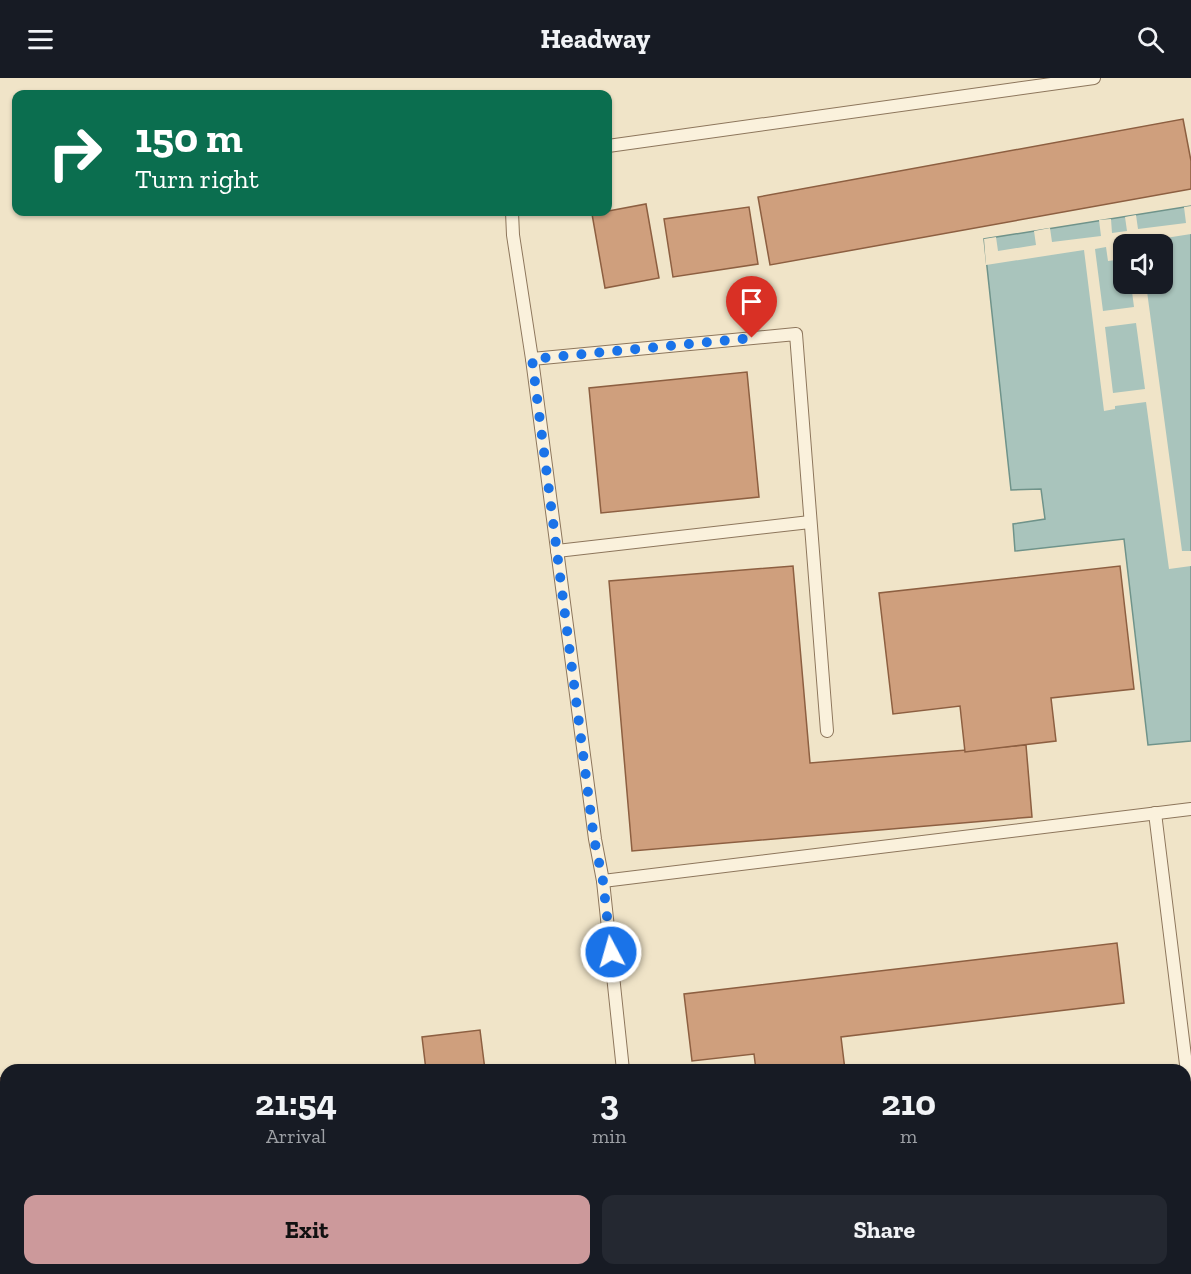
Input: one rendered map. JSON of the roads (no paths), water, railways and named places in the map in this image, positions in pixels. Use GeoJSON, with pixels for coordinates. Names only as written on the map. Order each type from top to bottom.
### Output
{"type":"FeatureCollection","features":[{"type":"Feature","properties":{"kind":"lane"},"geometry":{"type":"LineString","coordinates":[[612,145],[1094,78]]}},
{"type":"Feature","properties":{"kind":"lane"},"geometry":{"type":"LineString","coordinates":[[512,216],[594,839],[603,881],[622,1064]]}},
{"type":"Feature","properties":{"kind":"lane"},"geometry":{"type":"LineString","coordinates":[[532,359],[796,334],[827,731]]}},
{"type":"Feature","properties":{"kind":"lane"},"geometry":{"type":"LineString","coordinates":[[557,551],[810,522]]}},
{"type":"Feature","properties":{"kind":"lane"},"geometry":{"type":"LineString","coordinates":[[603,881],[1191,809]]}},
{"type":"Feature","properties":{"kind":"lane"},"geometry":{"type":"LineString","coordinates":[[1155,813],[1186,1064]]}},
{"type":"Feature","properties":{"kind":"water"},"geometry":{"type":"Polygon","coordinates":[[[1191,206],[1191,741],[1148,745],[1124,539],[1015,551],[1013,524],[1045,519],[1041,489],[1011,490],[984,239],[1191,206]]]}}]}
